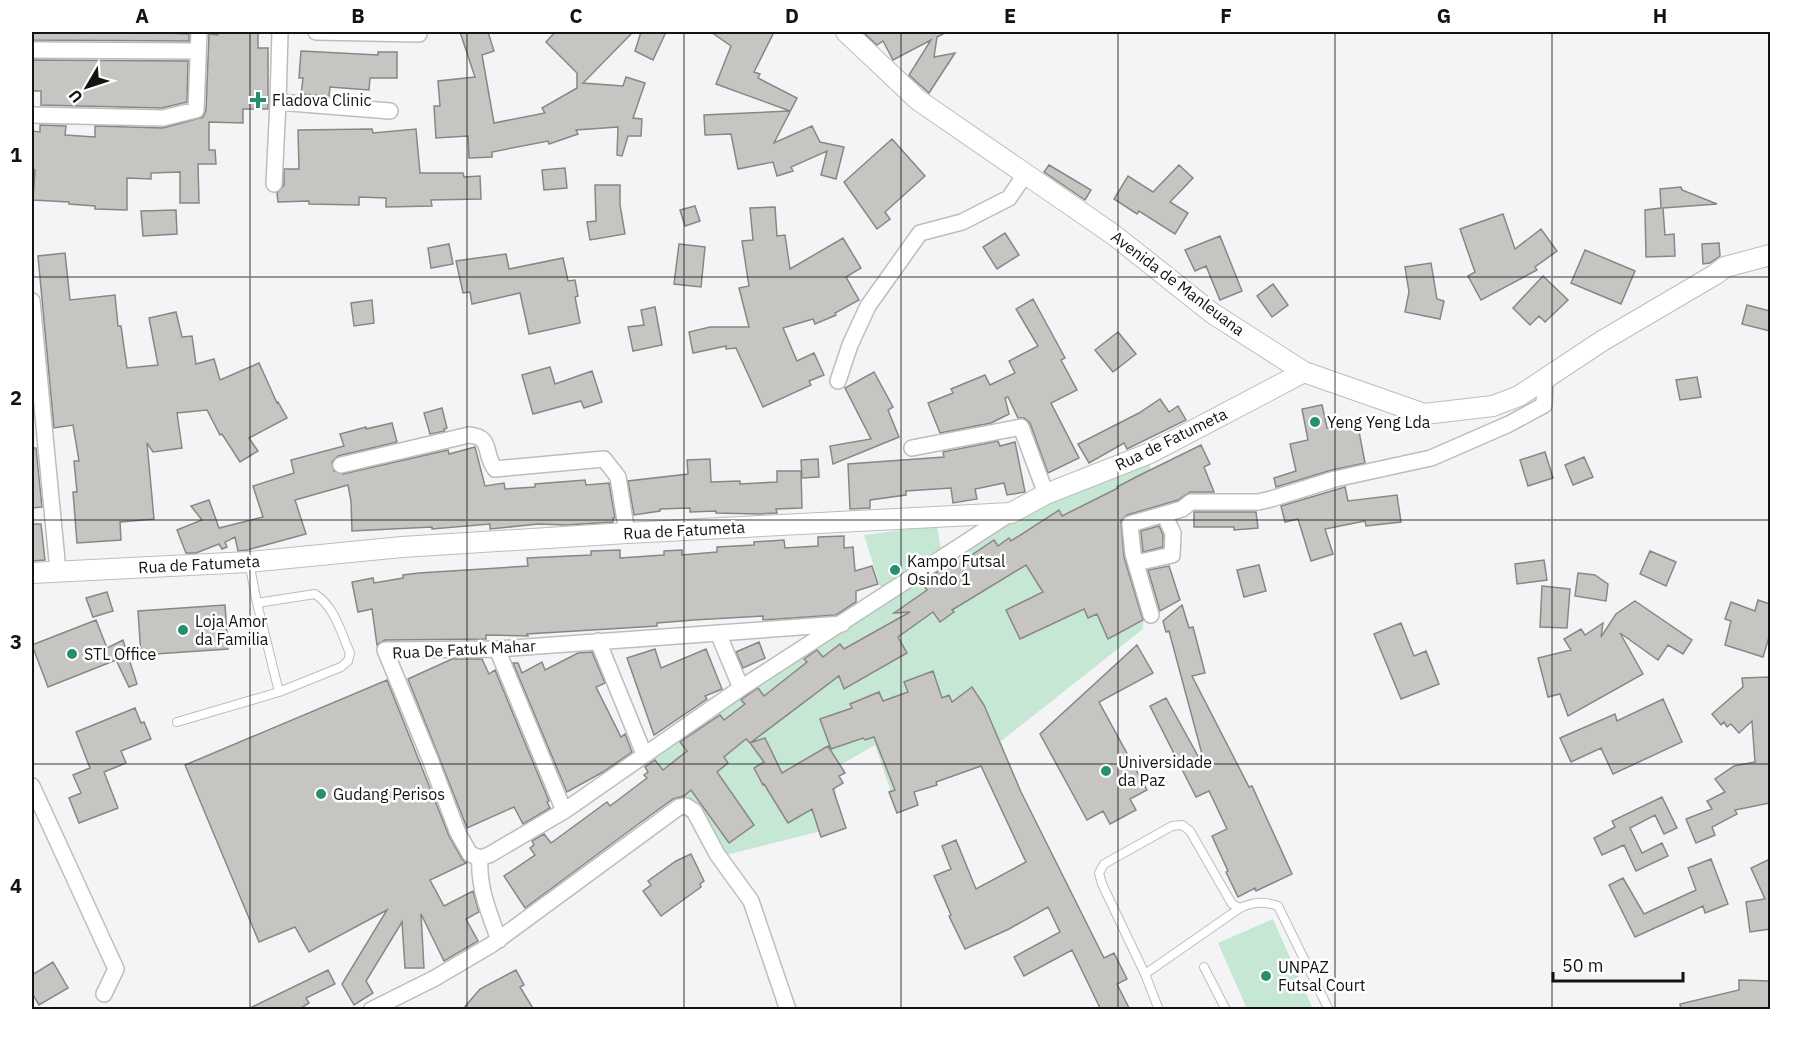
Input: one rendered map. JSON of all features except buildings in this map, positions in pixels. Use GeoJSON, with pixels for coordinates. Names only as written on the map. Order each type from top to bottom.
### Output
{"type":"FeatureCollection","features":[{"type":"Feature","properties":{"kind":"street"},"geometry":{"type":"LineString","coordinates":[[32,115],[163,118],[196,110],[199,32]]}},
{"type":"Feature","properties":{"kind":"street"},"geometry":{"type":"LineString","coordinates":[[274,184],[280,32]]}},
{"type":"Feature","properties":{"kind":"street"},"geometry":{"type":"LineString","coordinates":[[316,32],[419,34]]}},
{"type":"Feature","properties":{"kind":"street","name":"Avenida de Manleuana"},"geometry":{"type":"LineString","coordinates":[[846,32],[918,100],[1114,235],[1212,313],[1304,372],[1425,414],[1493,406],[1519,396],[1602,341],[1725,267],[1770,255]]}},
{"type":"Feature","properties":{"kind":"street"},"geometry":{"type":"LineString","coordinates":[[32,50],[198,51]]}},
{"type":"Feature","properties":{"kind":"street"},"geometry":{"type":"LineString","coordinates":[[278,102],[390,111]]}},
{"type":"Feature","properties":{"kind":"street"},"geometry":{"type":"LineString","coordinates":[[838,381],[850,345],[868,306],[920,233],[962,222],[1009,198],[1026,173]]}},
{"type":"Feature","properties":{"kind":"street"},"geometry":{"type":"LineString","coordinates":[[32,301],[58,571]]}},
{"type":"Feature","properties":{"kind":"street","name":"Rua de Fatumeta"},"geometry":{"type":"LineString","coordinates":[[32,573],[249,562],[402,547],[627,533],[1011,513],[1046,494],[1150,453],[1304,372]]}},
{"type":"Feature","properties":{"kind":"street"},"geometry":{"type":"LineString","coordinates":[[1152,615],[1136,563],[1130,524],[1182,509],[1191,502],[1258,502],[1335,480],[1431,458],[1509,424],[1544,405],[1545,379]]}},
{"type":"Feature","properties":{"kind":"street"},"geometry":{"type":"LineString","coordinates":[[912,448],[1022,427],[1046,494]]}},
{"type":"Feature","properties":{"kind":"street"},"geometry":{"type":"LineString","coordinates":[[341,465],[469,435],[478,435],[484,439],[491,464],[495,469],[603,459],[618,477],[627,533]]}},
{"type":"Feature","properties":{"kind":"street","name":"Rua De Fatuk Mahar"},"geometry":{"type":"LineString","coordinates":[[842,624],[497,649],[385,650],[458,833],[470,854],[480,858],[564,811],[741,688],[842,624],[1011,513]]}},
{"type":"Feature","properties":{"kind":"street"},"geometry":{"type":"LineString","coordinates":[[1136,563],[1172,555],[1173,532],[1164,514]]}},
{"type":"Feature","properties":{"kind":"street"},"geometry":{"type":"LineString","coordinates":[[718,633],[741,688]]}},
{"type":"Feature","properties":{"kind":"street"},"geometry":{"type":"LineString","coordinates":[[598,641],[644,754]]}},
{"type":"Feature","properties":{"kind":"street"},"geometry":{"type":"LineString","coordinates":[[497,649],[564,811]]}},
{"type":"Feature","properties":{"kind":"street"},"geometry":{"type":"LineString","coordinates":[[32,786],[116,969],[104,994]]}},
{"type":"Feature","properties":{"kind":"street"},"geometry":{"type":"LineString","coordinates":[[371,1010],[435,978],[499,940],[679,807],[686,806],[694,811],[717,854],[751,901],[788,1010]]}},
{"type":"Feature","properties":{"kind":"street"},"geometry":{"type":"LineString","coordinates":[[480,858],[479,873],[483,895],[499,940]]}},
{"type":"Feature","properties":{"kind":"lane"},"geometry":{"type":"LineString","coordinates":[[249,562],[279,692]]}},
{"type":"Feature","properties":{"kind":"lane"},"geometry":{"type":"LineString","coordinates":[[177,722],[279,692],[341,667],[348,661],[350,653],[325,600],[315,594],[257,603]]}},
{"type":"Feature","properties":{"kind":"lane"},"geometry":{"type":"LineString","coordinates":[[1159,1010],[1146,974],[1101,884],[1099,873],[1104,864],[1172,826],[1182,825],[1190,831],[1232,904],[1240,908]]}},
{"type":"Feature","properties":{"kind":"lane"},"geometry":{"type":"LineString","coordinates":[[1146,974],[1240,908],[1266,902],[1278,906],[1329,1010]]}},
{"type":"Feature","properties":{"kind":"lane"},"geometry":{"type":"LineString","coordinates":[[1204,967],[1226,1010]]}},
{"type":"Feature","properties":{"kind":"green space"},"geometry":{"type":"Polygon","coordinates":[[[1150,453],[1151,506],[1143,629],[967,768],[893,798],[875,745],[835,768],[837,827],[726,855],[688,805],[644,754],[1011,513],[1150,453]]]}},
{"type":"Feature","properties":{"kind":"green space","name":"Kampo Futsal Osindo 1"},"geometry":{"type":"Polygon","coordinates":[[[937,525],[942,555],[886,586],[880,586],[864,535],[937,525]]]}},
{"type":"Feature","properties":{"kind":"green space","name":"UNPAZ Futsal Court"},"geometry":{"type":"Polygon","coordinates":[[[1273,919],[1313,1009],[1247,1009],[1218,943],[1273,919]]]}},
{"type":"Feature","properties":{"kind":"place","name":"Fladova Clinic"},"geometry":{"type":"Point","coordinates":[258,100]}},
{"type":"Feature","properties":{"kind":"place","name":"Yeng Yeng Lda"},"geometry":{"type":"Point","coordinates":[1315,422]}},
{"type":"Feature","properties":{"kind":"place","name":"Kampo Futsal Osindo 1"},"geometry":{"type":"Point","coordinates":[895,570]}},
{"type":"Feature","properties":{"kind":"place","name":"Loja Amor da Familia"},"geometry":{"type":"Point","coordinates":[183,630]}},
{"type":"Feature","properties":{"kind":"place","name":"STL Office"},"geometry":{"type":"Point","coordinates":[72,654]}},
{"type":"Feature","properties":{"kind":"place","name":"Universidade da Paz"},"geometry":{"type":"Point","coordinates":[1106,771]}},
{"type":"Feature","properties":{"kind":"place","name":"Gudang Perisos"},"geometry":{"type":"Point","coordinates":[321,794]}},
{"type":"Feature","properties":{"kind":"place","name":"UNPAZ Futsal Court"},"geometry":{"type":"Point","coordinates":[1266,976]}}]}
